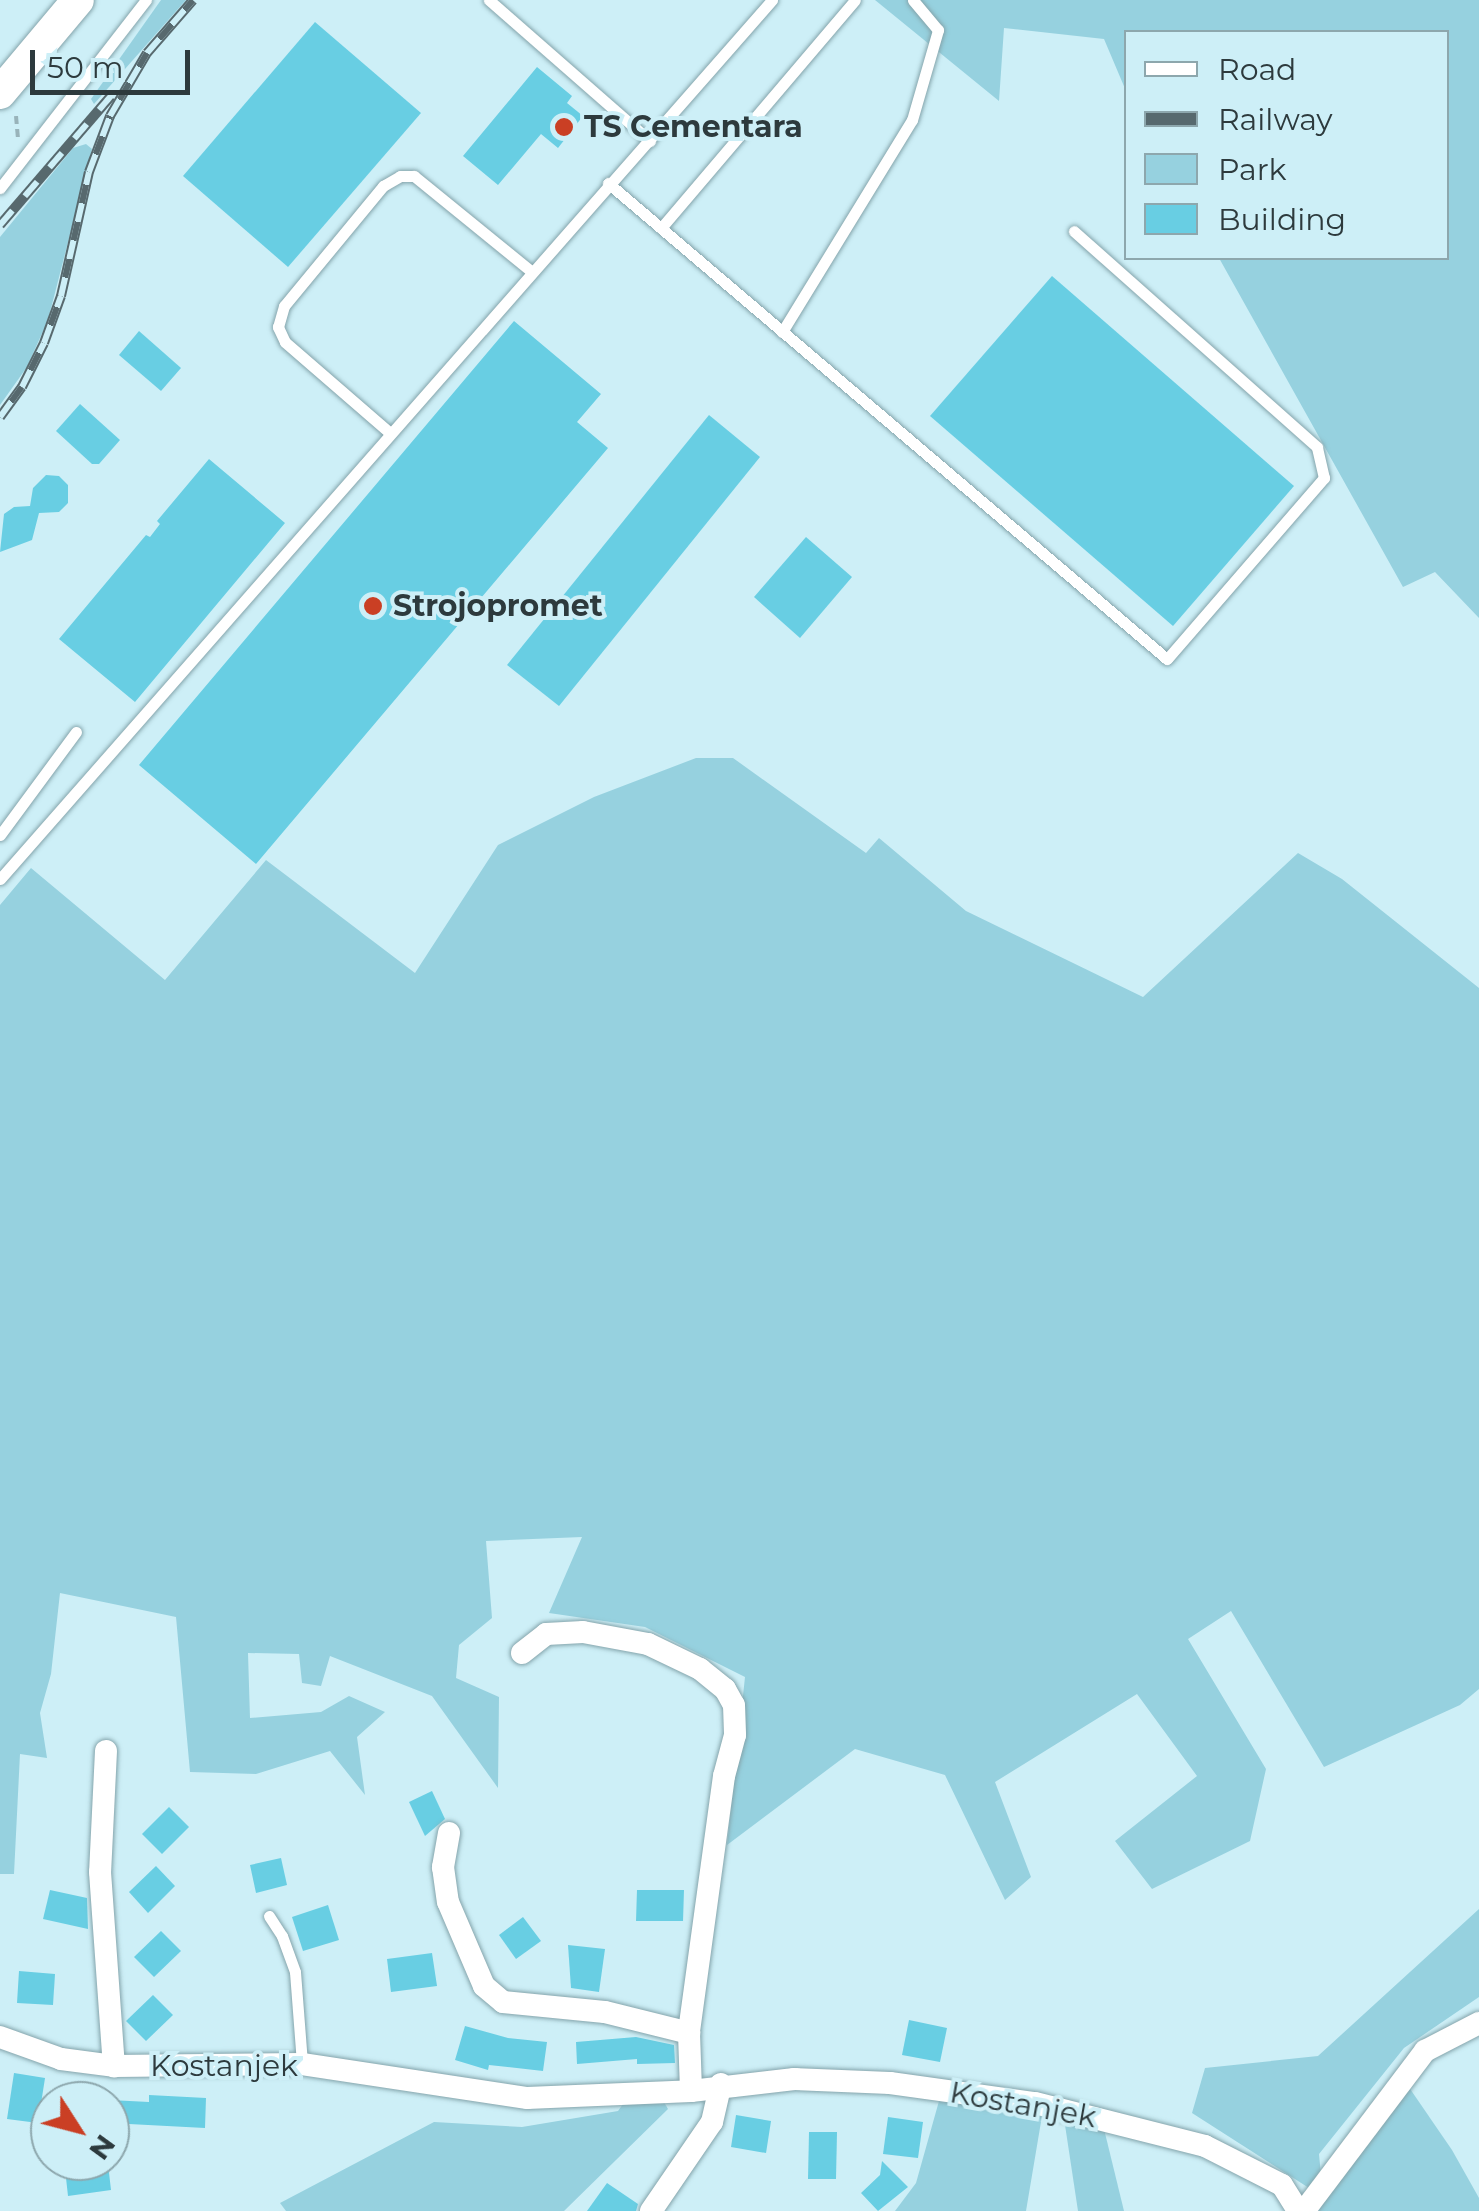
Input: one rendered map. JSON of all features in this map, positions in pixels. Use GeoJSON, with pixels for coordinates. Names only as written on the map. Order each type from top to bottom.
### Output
{"type":"FeatureCollection","features":[{"type":"Feature","properties":{"kind":"main road"},"geometry":{"type":"LineString","coordinates":[[0,94],[78,0]]}},
{"type":"Feature","properties":{"kind":"street"},"geometry":{"type":"LineString","coordinates":[[522,1653],[546,1634],[583,1632],[648,1644],[700,1670],[725,1689],[734,1705],[735,1735],[724,1776],[689,2033],[691,2091]]}},
{"type":"Feature","properties":{"kind":"street","name":"Kostanjek"},"geometry":{"type":"LineString","coordinates":[[106,1751],[100,1872],[114,2066]]}},
{"type":"Feature","properties":{"kind":"street"},"geometry":{"type":"LineString","coordinates":[[449,1833],[443,1867],[448,1902],[465,1951],[493,1994],[503,2002],[604,2012],[689,2033]]}},
{"type":"Feature","properties":{"kind":"street","name":"Kostanjek"},"geometry":{"type":"LineString","coordinates":[[0,2037],[62,2058],[114,2066],[302,2064],[527,2098],[691,2091],[721,2084],[794,2079],[890,2084],[1036,2102],[1205,2146],[1282,2185],[1301,2211],[1425,2051],[1479,2023]]}},
{"type":"Feature","properties":{"kind":"street"},"geometry":{"type":"LineString","coordinates":[[651,2211],[712,2122],[721,2084]]}},
{"type":"Feature","properties":{"kind":"lane"},"geometry":{"type":"LineString","coordinates":[[0,188],[146,0]]}},
{"type":"Feature","properties":{"kind":"lane"},"geometry":{"type":"LineString","coordinates":[[490,0],[650,140]]}},
{"type":"Feature","properties":{"kind":"lane"},"geometry":{"type":"LineString","coordinates":[[0,880],[772,0]]}},
{"type":"Feature","properties":{"kind":"lane"},"geometry":{"type":"LineString","coordinates":[[660,228],[855,0]]}},
{"type":"Feature","properties":{"kind":"lane"},"geometry":{"type":"LineString","coordinates":[[782,332],[912,120],[938,30],[913,0]]}},
{"type":"Feature","properties":{"kind":"lane"},"geometry":{"type":"LineString","coordinates":[[390,432],[286,342],[278,327],[284,306],[383,186],[400,176],[414,176],[532,270]]}},
{"type":"Feature","properties":{"kind":"lane"},"geometry":{"type":"LineString","coordinates":[[608,183],[1168,659],[1324,478],[1317,447],[1074,231]]}},
{"type":"Feature","properties":{"kind":"lane"},"geometry":{"type":"LineString","coordinates":[[0,835],[76,732]]}},
{"type":"Feature","properties":{"kind":"lane"},"geometry":{"type":"LineString","coordinates":[[269,1916],[282,1936],[295,1972],[302,2064]]}},
{"type":"Feature","properties":{"kind":"green space"},"geometry":{"type":"Polygon","coordinates":[[[161,0],[186,0],[94,104],[91,99],[161,0]]]}},
{"type":"Feature","properties":{"kind":"green space"},"geometry":{"type":"Polygon","coordinates":[[[875,0],[1479,0],[1479,618],[1435,572],[1403,587],[1220,260],[1449,260],[1449,30],[1124,30],[1124,86],[1104,39],[1004,28],[999,101],[875,0]]]}},
{"type":"Feature","properties":{"kind":"green space"},"geometry":{"type":"Polygon","coordinates":[[[86,144],[92,149],[48,320],[27,367],[0,405],[0,237],[73,148],[86,144]]]}},
{"type":"Feature","properties":{"kind":"green space"},"geometry":{"type":"Polygon","coordinates":[[[696,758],[733,758],[866,853],[879,838],[966,911],[1143,997],[1298,853],[1342,879],[1479,988],[1479,1689],[1460,1705],[1324,1767],[1231,1611],[1188,1639],[1266,1769],[1250,1841],[1152,1889],[1115,1841],[1197,1776],[1137,1694],[995,1782],[1031,1877],[1005,1900],[945,1775],[855,1749],[727,1845],[745,1677],[645,1627],[549,1613],[582,1537],[486,1541],[492,1618],[459,1645],[456,1678],[499,1697],[498,1788],[432,1696],[330,1656],[321,1686],[302,1683],[299,1654],[248,1653],[250,1718],[321,1712],[349,1696],[385,1712],[357,1737],[365,1795],[330,1751],[256,1774],[190,1772],[176,1617],[60,1593],[51,1674],[40,1713],[47,1758],[20,1754],[14,1874],[0,1874],[0,905],[31,868],[165,980],[266,860],[415,973],[498,845],[594,797],[696,758]]]}},
{"type":"Feature","properties":{"kind":"green space"},"geometry":{"type":"Polygon","coordinates":[[[1479,1909],[1479,1997],[1404,2048],[1319,2154],[1323,2197],[1192,2113],[1205,2068],[1318,2056],[1479,1909]]]}},
{"type":"Feature","properties":{"kind":"green space"},"geometry":{"type":"Polygon","coordinates":[[[1406,2083],[1452,2150],[1479,2198],[1479,2211],[1316,2211],[1406,2083]]]}},
{"type":"Feature","properties":{"kind":"green space"},"geometry":{"type":"Polygon","coordinates":[[[939,2101],[1042,2116],[1026,2211],[895,2211],[916,2183],[939,2101]]]}},
{"type":"Feature","properties":{"kind":"green space"},"geometry":{"type":"Polygon","coordinates":[[[664,2102],[668,2109],[564,2211],[286,2211],[280,2203],[434,2122],[522,2127],[618,2111],[623,2104],[664,2102]]]}},
{"type":"Feature","properties":{"kind":"green space"},"geometry":{"type":"Polygon","coordinates":[[[1065,2125],[1104,2129],[1124,2211],[1078,2211],[1065,2125]]]}},
{"type":"Feature","properties":{"kind":"building"},"geometry":{"type":"Polygon","coordinates":[[[315,22],[421,113],[288,267],[183,176],[315,22]]]}},
{"type":"Feature","properties":{"kind":"building"},"geometry":{"type":"Polygon","coordinates":[[[537,67],[572,96],[567,103],[583,116],[558,148],[541,134],[498,185],[463,156],[537,67]]]}},
{"type":"Feature","properties":{"kind":"building"},"geometry":{"type":"Polygon","coordinates":[[[1052,276],[1294,486],[1173,626],[930,416],[1052,276]]]}},
{"type":"Feature","properties":{"kind":"building","name":"Strojopromet"},"geometry":{"type":"Polygon","coordinates":[[[514,321],[601,394],[577,422],[608,448],[256,864],[139,765],[514,321]]]}},
{"type":"Feature","properties":{"kind":"building"},"geometry":{"type":"Polygon","coordinates":[[[139,331],[181,368],[161,391],[119,355],[139,331]]]}},
{"type":"Feature","properties":{"kind":"building"},"geometry":{"type":"Polygon","coordinates":[[[80,404],[120,440],[99,464],[92,464],[56,431],[80,404]]]}},
{"type":"Feature","properties":{"kind":"building"},"geometry":{"type":"Polygon","coordinates":[[[709,415],[760,457],[559,706],[507,665],[709,415]]]}},
{"type":"Feature","properties":{"kind":"building"},"geometry":{"type":"Polygon","coordinates":[[[209,459],[285,523],[135,702],[59,639],[146,535],[150,537],[160,524],[157,521],[209,459]]]}},
{"type":"Feature","properties":{"kind":"building"},"geometry":{"type":"Polygon","coordinates":[[[46,475],[59,476],[68,485],[68,503],[59,512],[39,513],[32,540],[0,552],[4,514],[14,507],[30,506],[33,488],[46,475]]]}},
{"type":"Feature","properties":{"kind":"building"},"geometry":{"type":"Polygon","coordinates":[[[806,537],[852,577],[800,638],[754,597],[806,537]]]}},
{"type":"Feature","properties":{"kind":"building"},"geometry":{"type":"Polygon","coordinates":[[[432,1791],[445,1819],[425,1836],[409,1802],[432,1791]]]}},
{"type":"Feature","properties":{"kind":"building"},"geometry":{"type":"Polygon","coordinates":[[[169,1807],[189,1827],[162,1854],[142,1834],[169,1807]]]}},
{"type":"Feature","properties":{"kind":"building"},"geometry":{"type":"Polygon","coordinates":[[[281,1858],[287,1885],[256,1893],[250,1865],[281,1858]]]}},
{"type":"Feature","properties":{"kind":"building"},"geometry":{"type":"Polygon","coordinates":[[[156,1866],[175,1886],[148,1913],[129,1892],[156,1866]]]}},
{"type":"Feature","properties":{"kind":"building"},"geometry":{"type":"Polygon","coordinates":[[[50,1890],[87,1898],[88,1929],[43,1919],[50,1890]]]}},
{"type":"Feature","properties":{"kind":"building"},"geometry":{"type":"Polygon","coordinates":[[[637,1890],[684,1890],[683,1921],[636,1921],[637,1890]]]}},
{"type":"Feature","properties":{"kind":"building"},"geometry":{"type":"Polygon","coordinates":[[[328,1905],[339,1940],[303,1951],[292,1917],[328,1905]]]}},
{"type":"Feature","properties":{"kind":"building"},"geometry":{"type":"Polygon","coordinates":[[[523,1917],[541,1941],[516,1959],[499,1935],[523,1917]]]}},
{"type":"Feature","properties":{"kind":"building"},"geometry":{"type":"Polygon","coordinates":[[[161,1931],[181,1951],[154,1977],[134,1957],[161,1931]]]}},
{"type":"Feature","properties":{"kind":"building"},"geometry":{"type":"Polygon","coordinates":[[[568,1945],[605,1949],[599,1992],[571,1988],[568,1945]]]}},
{"type":"Feature","properties":{"kind":"building"},"geometry":{"type":"Polygon","coordinates":[[[432,1953],[437,1986],[391,1992],[387,1959],[432,1953]]]}},
{"type":"Feature","properties":{"kind":"building"},"geometry":{"type":"Polygon","coordinates":[[[19,1971],[55,1974],[53,2005],[17,2003],[19,1971]]]}},
{"type":"Feature","properties":{"kind":"building"},"geometry":{"type":"Polygon","coordinates":[[[153,1995],[173,2015],[146,2041],[126,2021],[153,1995]]]}},
{"type":"Feature","properties":{"kind":"building"},"geometry":{"type":"Polygon","coordinates":[[[909,2020],[947,2028],[940,2062],[902,2055],[909,2020]]]}},
{"type":"Feature","properties":{"kind":"building"},"geometry":{"type":"Polygon","coordinates":[[[465,2026],[508,2038],[547,2042],[543,2071],[489,2065],[488,2070],[455,2060],[465,2026]]]}},
{"type":"Feature","properties":{"kind":"building"},"geometry":{"type":"Polygon","coordinates":[[[636,2037],[674,2045],[675,2063],[637,2064],[637,2059],[577,2064],[576,2042],[636,2037]]]}},
{"type":"Feature","properties":{"kind":"building"},"geometry":{"type":"Polygon","coordinates":[[[14,2073],[45,2078],[30,2081],[30,2122],[7,2119],[14,2073]]]}},
{"type":"Feature","properties":{"kind":"building"},"geometry":{"type":"Polygon","coordinates":[[[149,2095],[206,2098],[205,2128],[130,2124],[130,2101],[149,2102],[149,2095]]]}},
{"type":"Feature","properties":{"kind":"building"},"geometry":{"type":"Polygon","coordinates":[[[736,2115],[771,2121],[766,2153],[731,2147],[736,2115]]]}},
{"type":"Feature","properties":{"kind":"building"},"geometry":{"type":"Polygon","coordinates":[[[888,2117],[923,2122],[918,2158],[883,2154],[888,2117]]]}},
{"type":"Feature","properties":{"kind":"building"},"geometry":{"type":"Polygon","coordinates":[[[809,2132],[837,2132],[836,2179],[808,2179],[809,2132]]]}},
{"type":"Feature","properties":{"kind":"building"},"geometry":{"type":"Polygon","coordinates":[[[882,2161],[908,2187],[878,2211],[861,2193],[880,2175],[882,2161]]]}},
{"type":"Feature","properties":{"kind":"building"},"geometry":{"type":"Polygon","coordinates":[[[66,2181],[110,2181],[111,2190],[68,2196],[66,2181]]]}},
{"type":"Feature","properties":{"kind":"building"},"geometry":{"type":"Polygon","coordinates":[[[607,2183],[638,2204],[636,2211],[587,2211],[607,2183]]]}},
{"type":"Feature","properties":{"kind":"railway"},"geometry":{"type":"LineString","coordinates":[[0,417],[22,387],[44,343],[61,296],[89,172],[110,116],[147,53],[193,0]]}},
{"type":"Feature","properties":{"kind":"railway"},"geometry":{"type":"LineString","coordinates":[[0,225],[111,96]]}},
{"type":"Feature","properties":{"kind":"place","name":"TS Cementara"},"geometry":{"type":"Point","coordinates":[564,127]}},
{"type":"Feature","properties":{"kind":"place","name":"Strojopromet"},"geometry":{"type":"Point","coordinates":[373,606]}}]}
